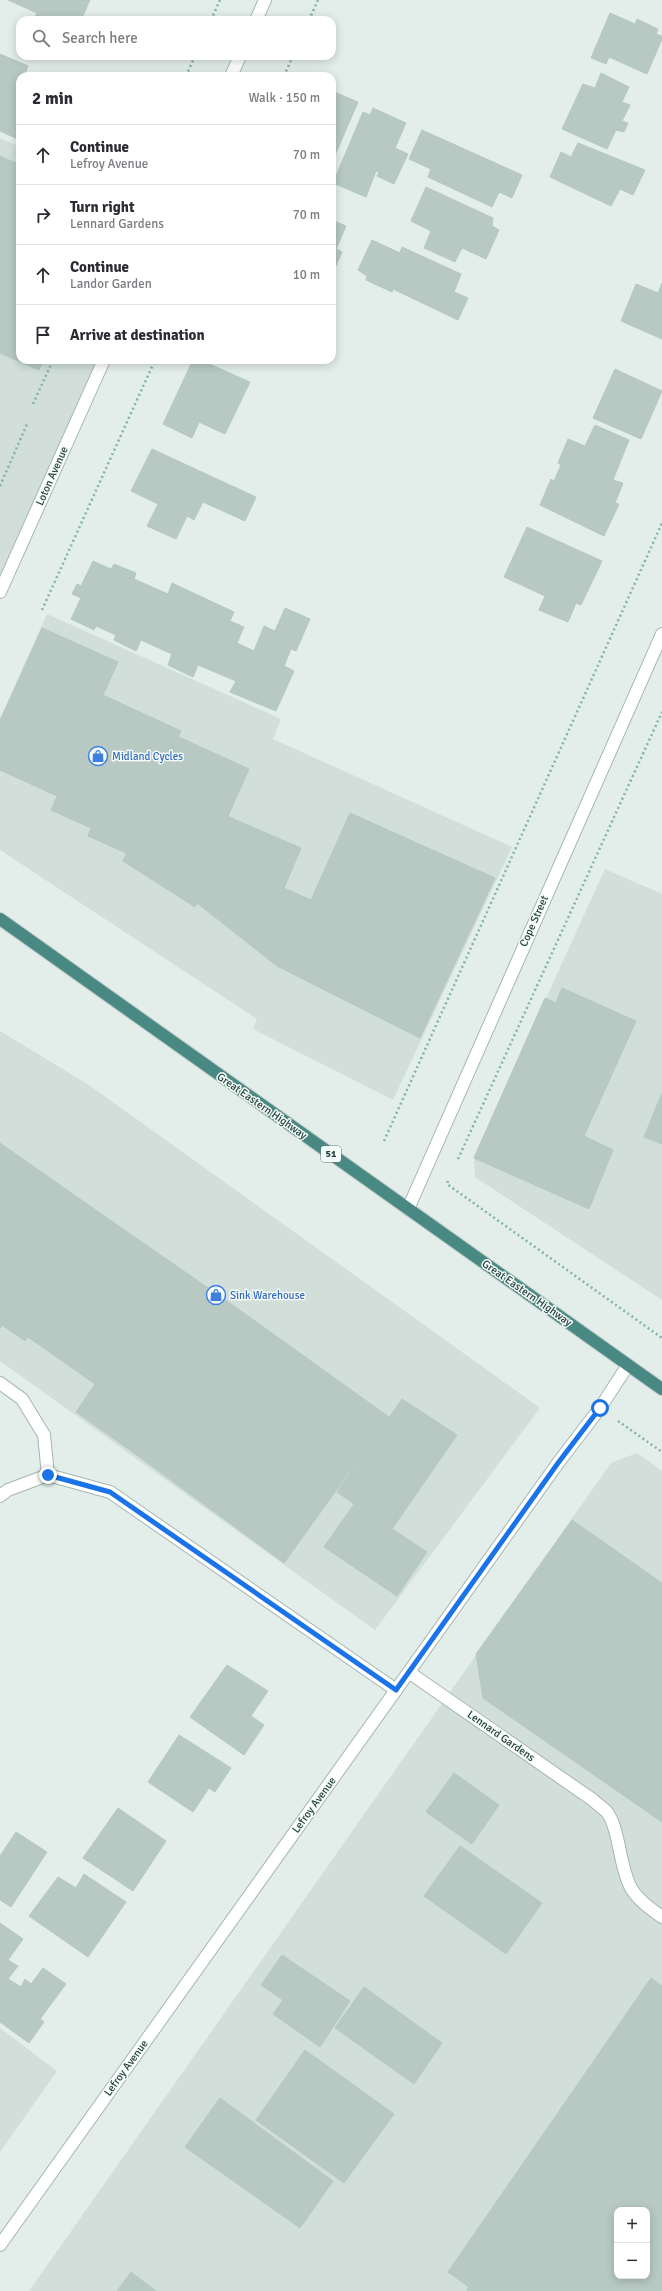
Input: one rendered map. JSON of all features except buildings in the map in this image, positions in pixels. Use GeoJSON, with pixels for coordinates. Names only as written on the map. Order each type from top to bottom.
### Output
{"type":"FeatureCollection","features":[{"type":"Feature","properties":{"kind":"highway","name":"Great Eastern Highway"},"geometry":{"type":"LineString","coordinates":[[0,919],[662,1390]]}},
{"type":"Feature","properties":{"kind":"street"},"geometry":{"type":"LineString","coordinates":[[258,16],[265,0]]}},
{"type":"Feature","properties":{"kind":"street"},"geometry":{"type":"LineString","coordinates":[[233,72],[238,60]]}},
{"type":"Feature","properties":{"kind":"street","name":"Loton Avenue"},"geometry":{"type":"LineString","coordinates":[[0,592],[102,364]]}},
{"type":"Feature","properties":{"kind":"street","name":"Cope Street"},"geometry":{"type":"LineString","coordinates":[[408,1209],[662,634]]}},
{"type":"Feature","properties":{"kind":"street","name":"Lefroy Avenue"},"geometry":{"type":"LineString","coordinates":[[0,2244],[396,1690],[410,1673],[558,1463],[600,1408],[628,1365]]}},
{"type":"Feature","properties":{"kind":"street"},"geometry":{"type":"LineString","coordinates":[[0,1383],[22,1398],[44,1435],[48,1475]]}},
{"type":"Feature","properties":{"kind":"street"},"geometry":{"type":"LineString","coordinates":[[0,1496],[8,1490],[48,1475],[110,1492],[396,1690]]}},
{"type":"Feature","properties":{"kind":"street","name":"Lennard Gardens"},"geometry":{"type":"LineString","coordinates":[[410,1673],[593,1800],[607,1812],[613,1825],[623,1869],[632,1889],[646,1905],[662,1917]]}},
{"type":"Feature","properties":{"kind":"path"},"geometry":{"type":"LineString","coordinates":[[214,16],[220,0]]}},
{"type":"Feature","properties":{"kind":"path"},"geometry":{"type":"LineString","coordinates":[[311,16],[318,0]]}},
{"type":"Feature","properties":{"kind":"path"},"geometry":{"type":"LineString","coordinates":[[188,72],[193,60]]}},
{"type":"Feature","properties":{"kind":"path"},"geometry":{"type":"LineString","coordinates":[[286,72],[291,60]]}},
{"type":"Feature","properties":{"kind":"path"},"geometry":{"type":"LineString","coordinates":[[33,404],[51,364]]}},
{"type":"Feature","properties":{"kind":"path"},"geometry":{"type":"LineString","coordinates":[[42,610],[153,364]]}},
{"type":"Feature","properties":{"kind":"path"},"geometry":{"type":"LineString","coordinates":[[0,486],[28,422]]}},
{"type":"Feature","properties":{"kind":"path"},"geometry":{"type":"LineString","coordinates":[[384,1141],[662,523]]}},
{"type":"Feature","properties":{"kind":"path"},"geometry":{"type":"LineString","coordinates":[[457,1162],[662,712]]}},
{"type":"Feature","properties":{"kind":"path"},"geometry":{"type":"LineString","coordinates":[[450,1177],[447,1184],[662,1338]]}},
{"type":"Feature","properties":{"kind":"path"},"geometry":{"type":"LineString","coordinates":[[600,1408],[662,1452]]}},
{"type":"Feature","properties":{"kind":"shaded area"},"geometry":{"type":"Polygon","coordinates":[[[0,138],[16,145],[16,364],[102,364],[0,592],[0,138]]]}},
{"type":"Feature","properties":{"kind":"shaded area"},"geometry":{"type":"Polygon","coordinates":[[[47,614],[281,719],[273,739],[512,847],[393,1100],[253,1029],[257,1019],[0,850],[0,718],[47,614]]]}},
{"type":"Feature","properties":{"kind":"shaded area"},"geometry":{"type":"Polygon","coordinates":[[[605,869],[662,894],[662,1300],[475,1177],[474,1156],[605,869]]]}},
{"type":"Feature","properties":{"kind":"shaded area"},"geometry":{"type":"Polygon","coordinates":[[[0,1031],[89,1085],[540,1408],[375,1630],[0,1361],[0,1031]]]}},
{"type":"Feature","properties":{"kind":"shaded area"},"geometry":{"type":"Polygon","coordinates":[[[637,1453],[662,1471],[662,2291],[29,2291],[611,1463],[637,1453]]]}},
{"type":"Feature","properties":{"kind":"shaded area"},"geometry":{"type":"Polygon","coordinates":[[[0,2028],[57,2071],[0,2152],[0,2028]]]}},
{"type":"Feature","properties":{"kind":"place","name":"Midland Cycles"},"geometry":{"type":"Point","coordinates":[98,756]}},
{"type":"Feature","properties":{"kind":"place","name":"Sink Warehouse"},"geometry":{"type":"Point","coordinates":[216,1295]}},
{"type":"Feature","properties":{"kind":"route"},"geometry":{"type":"LineString","coordinates":[[48,1475],[110,1492],[396,1690],[410,1673],[558,1463],[600,1408]]}}]}
